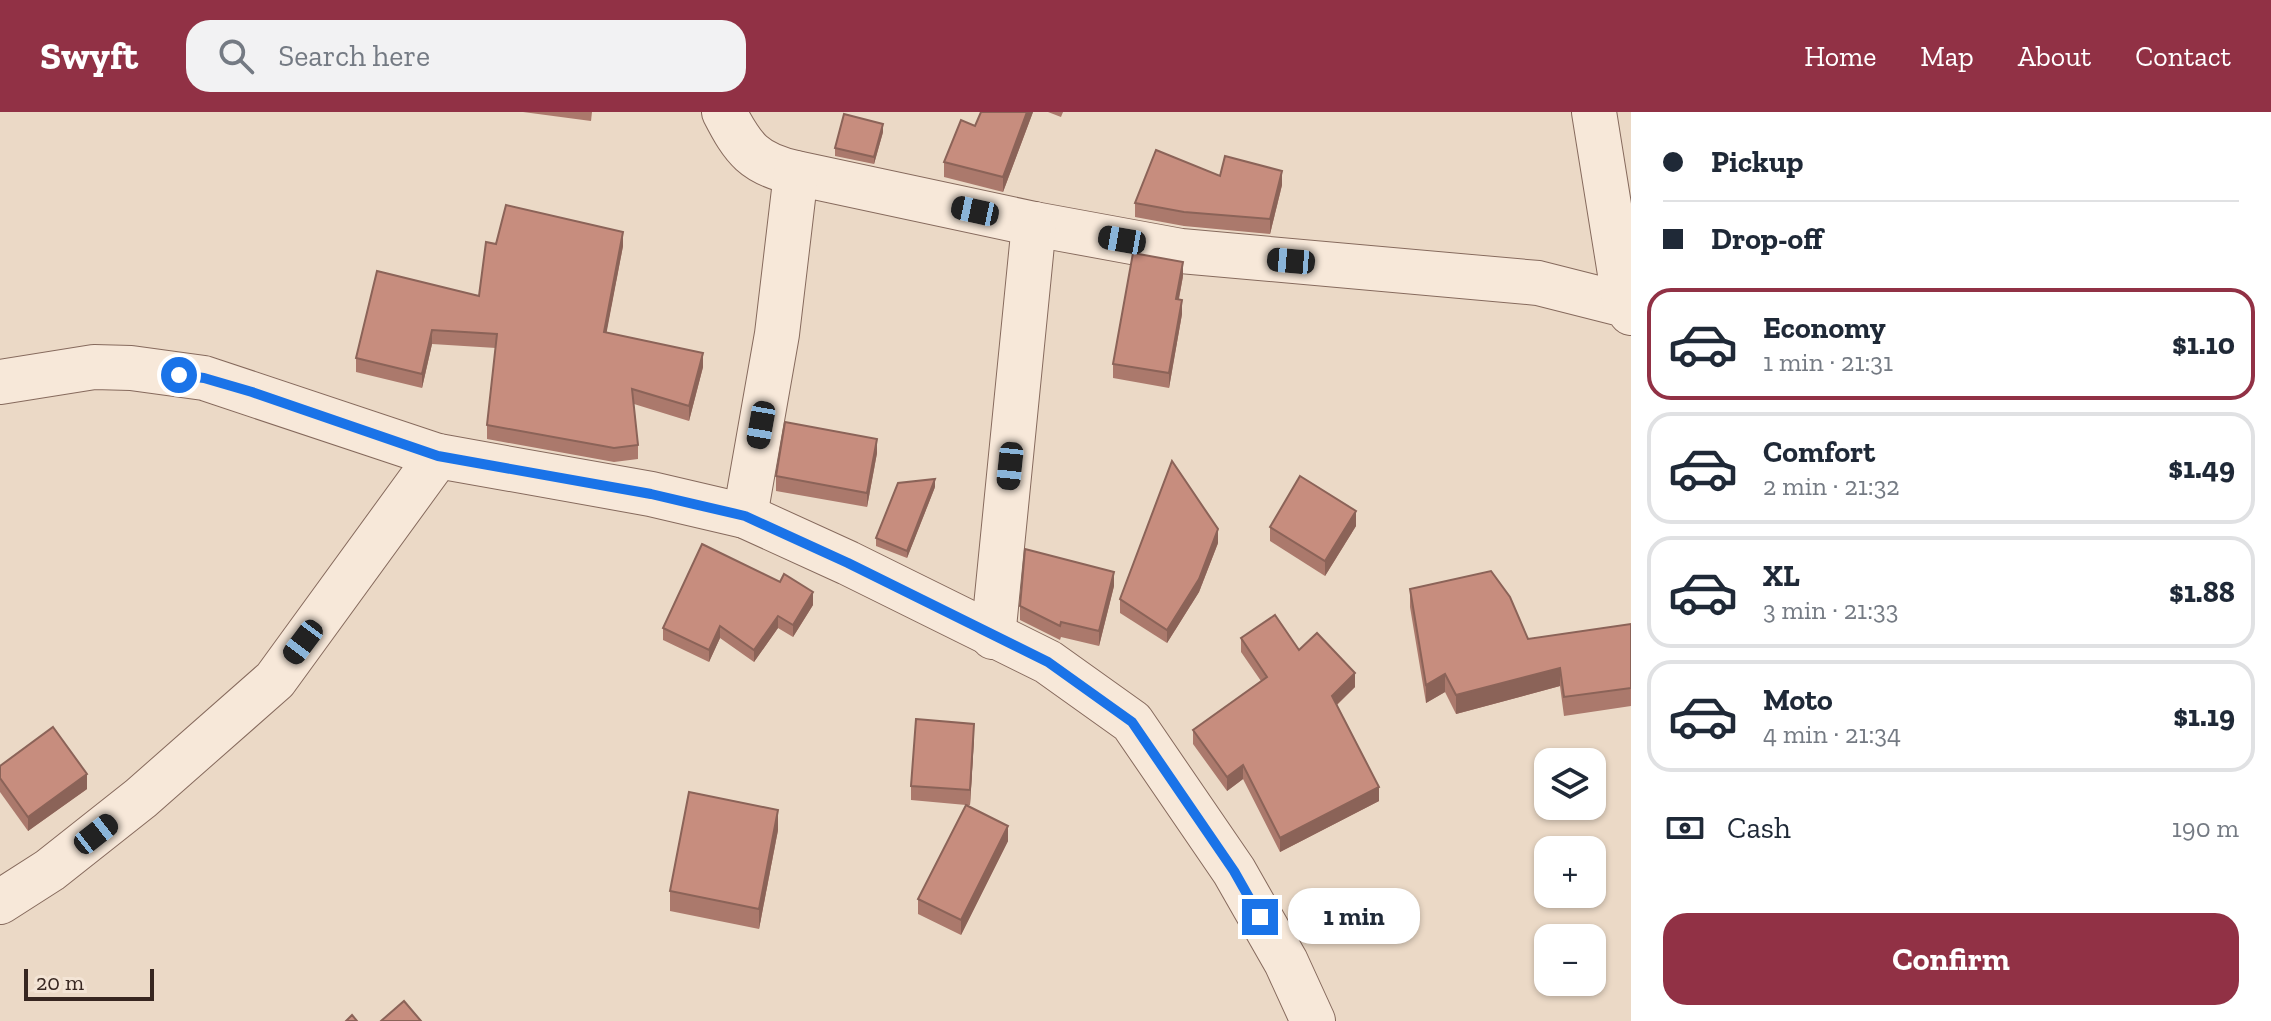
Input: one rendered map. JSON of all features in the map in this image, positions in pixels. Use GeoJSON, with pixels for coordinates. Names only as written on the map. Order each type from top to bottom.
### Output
{"type":"FeatureCollection","features":[{"type":"Feature","properties":{"kind":"street"},"geometry":{"type":"LineString","coordinates":[[724,112],[735,134],[753,157],[772,168],[1034,224],[1181,251],[1538,283],[1628,309],[1594,112]]}},
{"type":"Feature","properties":{"kind":"street"},"geometry":{"type":"LineString","coordinates":[[745,516],[777,334],[796,173]]}},
{"type":"Feature","properties":{"kind":"street"},"geometry":{"type":"LineString","coordinates":[[993,637],[1034,224]]}},
{"type":"Feature","properties":{"kind":"street"},"geometry":{"type":"LineString","coordinates":[[0,382],[94,367],[131,368],[204,378],[438,456],[651,494],[745,516],[848,563],[1048,662],[1132,722],[1234,871],[1286,962],[1313,1021]]}},
{"type":"Feature","properties":{"kind":"street"},"geometry":{"type":"LineString","coordinates":[[0,902],[50,870],[141,798],[275,680],[438,456]]}},
{"type":"Feature","properties":{"kind":"building"},"geometry":{"type":"Polygon","coordinates":[[[981,112],[1027,112],[1003,177],[944,162],[961,120],[975,126],[981,112]]]}},
{"type":"Feature","properties":{"kind":"building"},"geometry":{"type":"Polygon","coordinates":[[[844,114],[883,124],[874,157],[835,148],[844,114]]]}},
{"type":"Feature","properties":{"kind":"building"},"geometry":{"type":"Polygon","coordinates":[[[1156,150],[1220,176],[1225,156],[1282,171],[1270,219],[1184,212],[1135,203],[1156,150]]]}},
{"type":"Feature","properties":{"kind":"building"},"geometry":{"type":"Polygon","coordinates":[[[506,205],[623,232],[604,332],[703,353],[689,406],[632,389],[638,445],[614,448],[487,425],[497,334],[432,330],[422,374],[356,358],[377,271],[479,296],[486,242],[496,244],[506,205]]]}},
{"type":"Feature","properties":{"kind":"building"},"geometry":{"type":"Polygon","coordinates":[[[1133,253],[1183,262],[1176,299],[1182,300],[1169,373],[1113,364],[1133,253]]]}},
{"type":"Feature","properties":{"kind":"building"},"geometry":{"type":"Polygon","coordinates":[[[785,422],[877,439],[867,493],[776,476],[785,422]]]}},
{"type":"Feature","properties":{"kind":"building"},"geometry":{"type":"Polygon","coordinates":[[[1172,461],[1218,529],[1199,579],[1167,630],[1120,599],[1172,461]]]}},
{"type":"Feature","properties":{"kind":"building"},"geometry":{"type":"Polygon","coordinates":[[[1300,476],[1356,511],[1325,561],[1270,527],[1300,476]]]}},
{"type":"Feature","properties":{"kind":"building"},"geometry":{"type":"Polygon","coordinates":[[[935,479],[907,551],[876,538],[898,483],[935,479]]]}},
{"type":"Feature","properties":{"kind":"building"},"geometry":{"type":"Polygon","coordinates":[[[702,544],[780,582],[784,574],[813,592],[793,625],[778,616],[754,650],[720,626],[709,650],[663,628],[702,544]]]}},
{"type":"Feature","properties":{"kind":"building"},"geometry":{"type":"Polygon","coordinates":[[[1025,549],[1114,572],[1099,631],[1061,622],[1060,626],[1020,606],[1025,549]]]}},
{"type":"Feature","properties":{"kind":"building"},"geometry":{"type":"Polygon","coordinates":[[[1491,571],[1510,597],[1528,639],[1631,624],[1631,688],[1564,697],[1560,668],[1456,695],[1445,674],[1426,685],[1410,589],[1491,571]]]}},
{"type":"Feature","properties":{"kind":"building"},"geometry":{"type":"Polygon","coordinates":[[[1275,615],[1299,650],[1317,633],[1355,673],[1332,696],[1379,787],[1280,838],[1243,765],[1227,777],[1193,730],[1267,677],[1241,638],[1275,615]]]}},
{"type":"Feature","properties":{"kind":"building"},"geometry":{"type":"Polygon","coordinates":[[[916,719],[974,724],[970,790],[911,786],[916,719]]]}},
{"type":"Feature","properties":{"kind":"building"},"geometry":{"type":"Polygon","coordinates":[[[53,727],[87,774],[28,817],[0,778],[0,766],[53,727]]]}},
{"type":"Feature","properties":{"kind":"building"},"geometry":{"type":"Polygon","coordinates":[[[689,792],[778,810],[759,909],[670,891],[689,792]]]}},
{"type":"Feature","properties":{"kind":"building"},"geometry":{"type":"Polygon","coordinates":[[[966,805],[1008,826],[961,920],[918,899],[966,805]]]}},
{"type":"Feature","properties":{"kind":"building"},"geometry":{"type":"Polygon","coordinates":[[[404,1001],[421,1021],[381,1021],[404,1001]]]}},
{"type":"Feature","properties":{"kind":"route"},"geometry":{"type":"LineString","coordinates":[[179,375],[204,378],[252,392],[438,456],[651,494],[745,516],[1048,662],[1132,722],[1234,871],[1260,917]]}}]}
